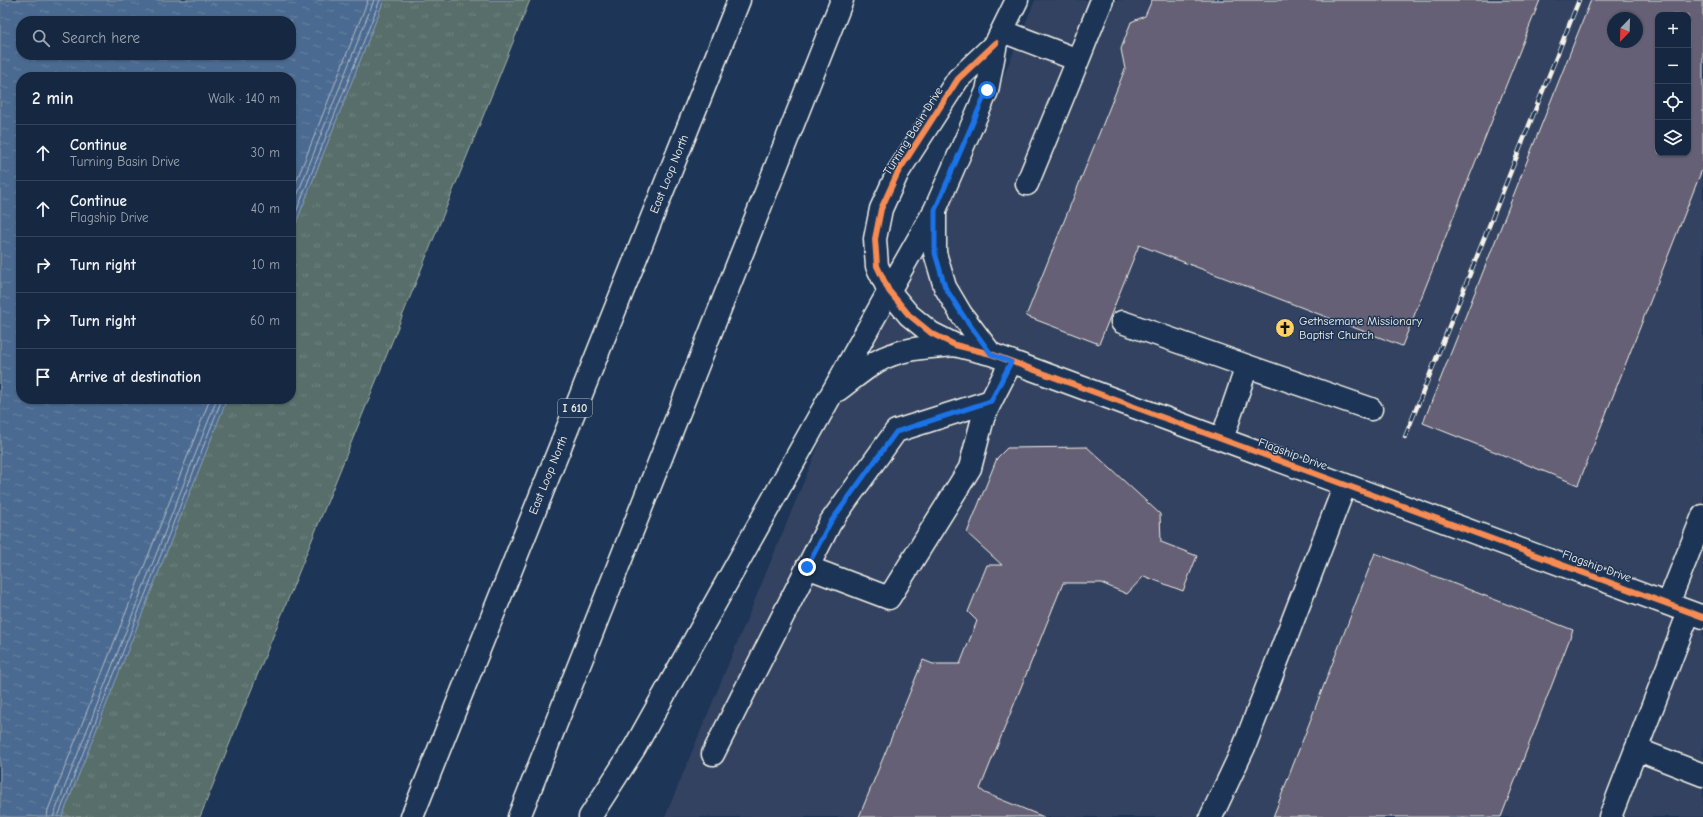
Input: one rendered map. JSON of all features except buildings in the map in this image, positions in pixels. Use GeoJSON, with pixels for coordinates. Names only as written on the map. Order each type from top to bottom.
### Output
{"type":"FeatureCollection","features":[{"type":"Feature","properties":{"kind":"main road","name":"East Loop North"},"geometry":{"type":"LineString","coordinates":[[412,817],[738,0]]}},
{"type":"Feature","properties":{"kind":"main road"},"geometry":{"type":"LineString","coordinates":[[519,817],[842,0]]}},
{"type":"Feature","properties":{"kind":"main road","name":"Turning Basin Drive"},"geometry":{"type":"LineString","coordinates":[[889,291],[935,210],[987,90],[999,37],[1017,0]]}},
{"type":"Feature","properties":{"kind":"main road"},"geometry":{"type":"LineString","coordinates":[[1027,184],[1102,0]]}},
{"type":"Feature","properties":{"kind":"main road"},"geometry":{"type":"LineString","coordinates":[[999,37],[1078,60]]}},
{"type":"Feature","properties":{"kind":"main road","name":"Turning Basin Drive"},"geometry":{"type":"LineString","coordinates":[[889,291],[877,266],[875,239],[881,209],[898,172],[958,79],[999,37]]}},
{"type":"Feature","properties":{"kind":"main road"},"geometry":{"type":"LineString","coordinates":[[807,567],[889,598],[970,468],[983,418],[991,401],[1001,358],[962,314],[945,287],[935,253],[935,210]]}},
{"type":"Feature","properties":{"kind":"main road"},"geometry":{"type":"LineString","coordinates":[[590,817],[636,747],[889,291]]}},
{"type":"Feature","properties":{"kind":"main road","name":"Flagship Drive"},"geometry":{"type":"LineString","coordinates":[[889,291],[909,315],[931,333],[955,346],[1001,358],[1696,615]]}},
{"type":"Feature","properties":{"kind":"main road"},"geometry":{"type":"LineString","coordinates":[[1122,322],[1371,409]]}},
{"type":"Feature","properties":{"kind":"main road"},"geometry":{"type":"LineString","coordinates":[[832,394],[876,362],[895,354],[914,349],[955,346]]}},
{"type":"Feature","properties":{"kind":"main road"},"geometry":{"type":"LineString","coordinates":[[1222,439],[1247,366]]}},
{"type":"Feature","properties":{"kind":"main road"},"geometry":{"type":"LineString","coordinates":[[713,754],[830,523],[896,432],[991,401]]}},
{"type":"Feature","properties":{"kind":"main road"},"geometry":{"type":"LineString","coordinates":[[1211,817],[1244,747],[1345,485]]}},
{"type":"Feature","properties":{"kind":"main road"},"geometry":{"type":"LineString","coordinates":[[1668,604],[1703,516]]}},
{"type":"Feature","properties":{"kind":"main road"},"geometry":{"type":"LineString","coordinates":[[1610,817],[1636,749],[1696,615]]}},
{"type":"Feature","properties":{"kind":"main road"},"geometry":{"type":"LineString","coordinates":[[1636,749],[1703,775]]}},
{"type":"Feature","properties":{"kind":"shaded area"},"geometry":{"type":"Polygon","coordinates":[[[1035,0],[1703,0],[1703,817],[665,817],[830,418],[948,210],[1035,0]]]}},
{"type":"Feature","properties":{"kind":"green space"},"geometry":{"type":"Polygon","coordinates":[[[0,0],[530,0],[200,817],[0,817],[0,0]]]}},
{"type":"Feature","properties":{"kind":"water"},"geometry":{"type":"Polygon","coordinates":[[[0,0],[384,0],[296,223],[296,72],[16,72],[16,404],[225,404],[62,817],[0,817],[0,0]]]}},
{"type":"Feature","properties":{"kind":"railway"},"geometry":{"type":"LineString","coordinates":[[1405,437],[1579,0]]}},
{"type":"Feature","properties":{"kind":"cycle path"},"geometry":{"type":"LineString","coordinates":[[996,43],[958,79],[898,172],[881,209],[875,239],[877,266],[889,291],[909,315],[931,333],[955,345],[991,354],[1703,617]]}},
{"type":"Feature","properties":{"kind":"place","name":"Gethsemane Missionary Baptist Church"},"geometry":{"type":"Point","coordinates":[1285,328]}},
{"type":"Feature","properties":{"kind":"route"},"geometry":{"type":"LineString","coordinates":[[807,567],[830,523],[896,432],[991,401],[1011,362],[991,354],[962,314],[945,287],[935,253],[935,210],[987,90]]}}]}
